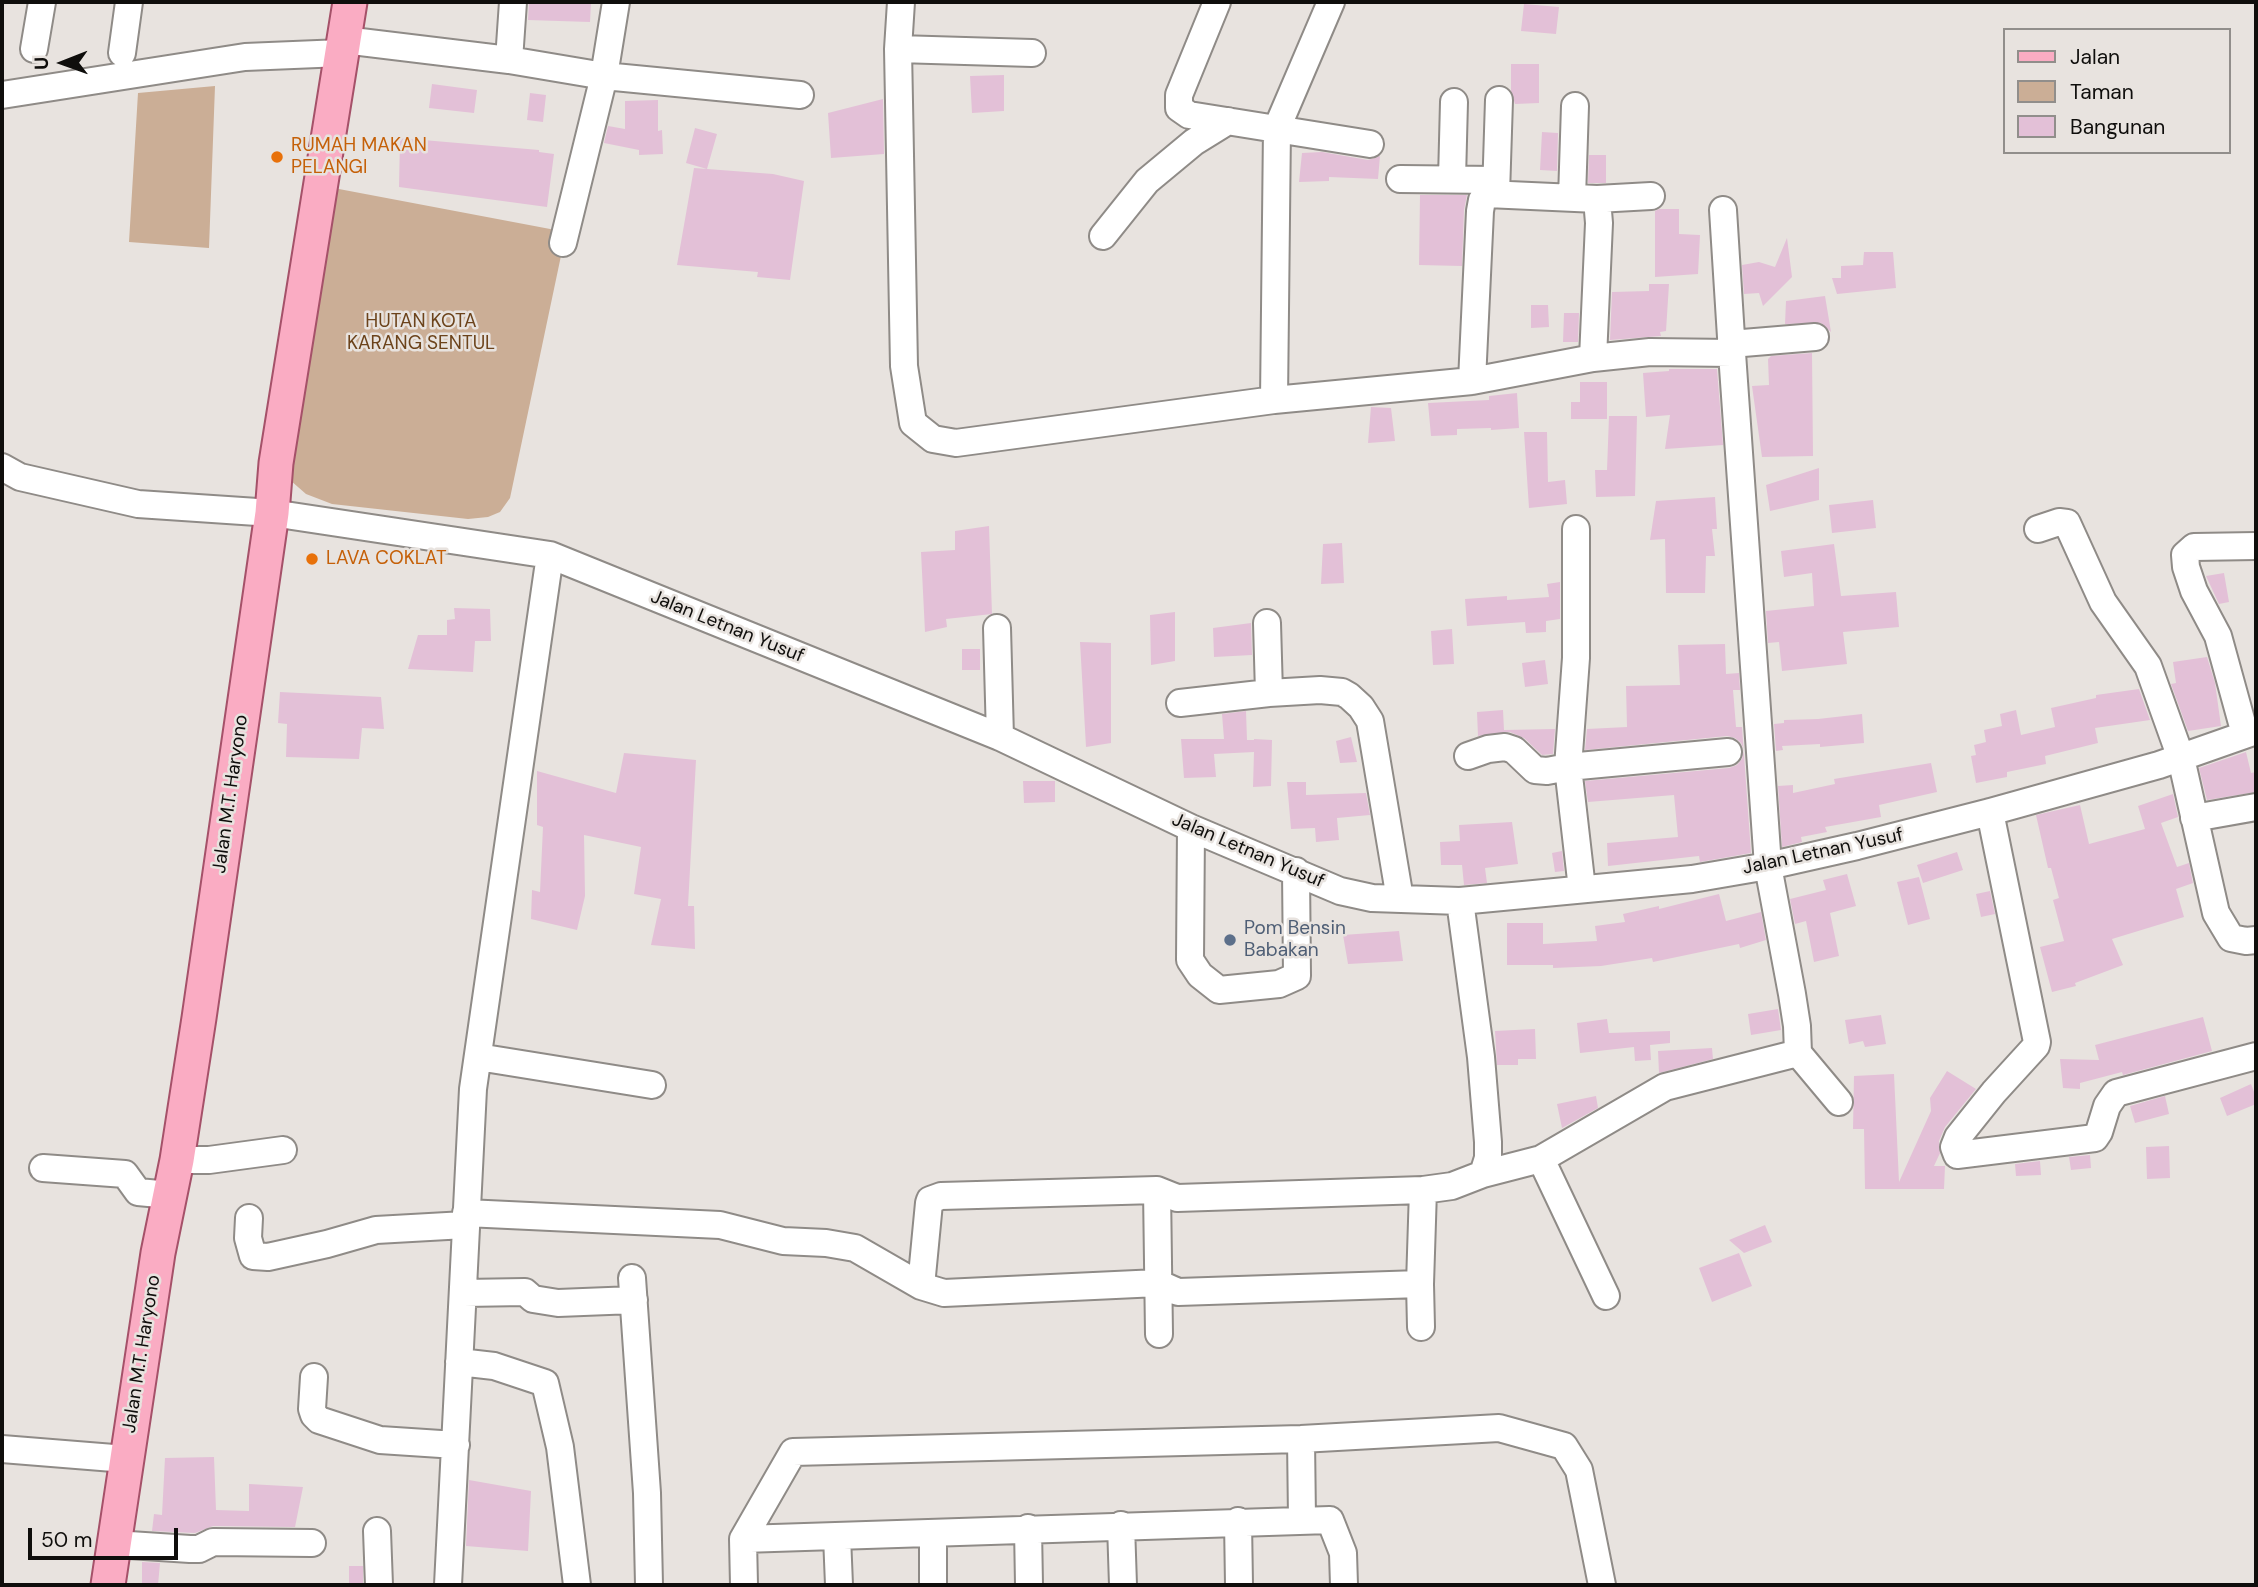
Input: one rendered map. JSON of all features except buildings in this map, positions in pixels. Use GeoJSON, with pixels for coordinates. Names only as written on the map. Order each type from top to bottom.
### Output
{"type":"FeatureCollection","features":[{"type":"Feature","properties":{"kind":"main road","name":"Jalan M.T. Haryono"},"geometry":{"type":"LineString","coordinates":[[108,1585],[158,1253],[177,1160],[272,513],[276,463],[350,2]]}},
{"type":"Feature","properties":{"kind":"street"},"geometry":{"type":"LineString","coordinates":[[34,49],[42,2]]}},
{"type":"Feature","properties":{"kind":"street"},"geometry":{"type":"LineString","coordinates":[[122,53],[129,2]]}},
{"type":"Feature","properties":{"kind":"street"},"geometry":{"type":"LineString","coordinates":[[509,60],[513,2]]}},
{"type":"Feature","properties":{"kind":"street"},"geometry":{"type":"LineString","coordinates":[[563,243],[604,76],[617,2]]}},
{"type":"Feature","properties":{"kind":"street"},"geometry":{"type":"LineString","coordinates":[[901,2],[898,49],[904,366],[913,423],[933,439],[956,443],[1274,400],[1472,381],[1593,358],[1732,348],[1815,337]]}},
{"type":"Feature","properties":{"kind":"street"},"geometry":{"type":"LineString","coordinates":[[1217,2],[1179,95],[1179,108],[1189,115],[1370,144]]}},
{"type":"Feature","properties":{"kind":"street"},"geometry":{"type":"LineString","coordinates":[[1274,400],[1276,128],[1331,2]]}},
{"type":"Feature","properties":{"kind":"street"},"geometry":{"type":"LineString","coordinates":[[2,95],[245,57],[343,47],[509,60],[604,76],[800,95]]}},
{"type":"Feature","properties":{"kind":"street"},"geometry":{"type":"LineString","coordinates":[[898,49],[1032,53]]}},
{"type":"Feature","properties":{"kind":"street"},"geometry":{"type":"LineString","coordinates":[[1496,187],[1499,100]]}},
{"type":"Feature","properties":{"kind":"street"},"geometry":{"type":"LineString","coordinates":[[1452,179],[1454,102]]}},
{"type":"Feature","properties":{"kind":"street"},"geometry":{"type":"LineString","coordinates":[[1575,106],[1584,198],[1599,223],[1593,358]]}},
{"type":"Feature","properties":{"kind":"street"},"geometry":{"type":"LineString","coordinates":[[1103,236],[1147,181],[1194,142],[1228,121]]}},
{"type":"Feature","properties":{"kind":"street"},"geometry":{"type":"LineString","coordinates":[[1400,179],[1452,179],[1584,198],[1651,196]]}},
{"type":"Feature","properties":{"kind":"street"},"geometry":{"type":"LineString","coordinates":[[1472,381],[1481,206],[1487,194],[1496,187]]}},
{"type":"Feature","properties":{"kind":"street"},"geometry":{"type":"LineString","coordinates":[[1723,210],[1768,866],[1792,994],[1798,1053],[1839,1102]]}},
{"type":"Feature","properties":{"kind":"street","name":"Jalan Letnan Yusuf"},"geometry":{"type":"LineString","coordinates":[[2,467],[20,477],[138,504],[272,513],[550,555],[1000,737],[1191,828],[1340,891],[1372,898],[1460,901],[1692,879],[1768,866],[1990,812],[2181,758],[2251,733]]}},
{"type":"Feature","properties":{"kind":"street"},"geometry":{"type":"LineString","coordinates":[[2038,529],[2059,522],[2067,523],[2103,602],[2148,666],[2181,758],[2216,913],[2237,934]]}},
{"type":"Feature","properties":{"kind":"street"},"geometry":{"type":"LineString","coordinates":[[1576,529],[1576,658],[1568,767],[1582,889]]}},
{"type":"Feature","properties":{"kind":"street"},"geometry":{"type":"LineString","coordinates":[[2251,733],[2218,636],[2194,591],[2185,555],[2194,547],[2256,546]]}},
{"type":"Feature","properties":{"kind":"street"},"geometry":{"type":"LineString","coordinates":[[448,1585],[464,1293],[465,1219],[478,1057],[550,555]]}},
{"type":"Feature","properties":{"kind":"street"},"geometry":{"type":"LineString","coordinates":[[1267,623],[1269,693]]}},
{"type":"Feature","properties":{"kind":"street"},"geometry":{"type":"LineString","coordinates":[[998,628],[1000,737]]}},
{"type":"Feature","properties":{"kind":"street"},"geometry":{"type":"LineString","coordinates":[[1180,703],[1320,690],[1342,692],[1361,707],[1370,721],[1400,899]]}},
{"type":"Feature","properties":{"kind":"street"},"geometry":{"type":"LineString","coordinates":[[1468,757],[1488,749],[1505,747],[1514,750],[1535,769],[1547,771],[1728,752]]}},
{"type":"Feature","properties":{"kind":"street"},"geometry":{"type":"LineString","coordinates":[[2194,818],[2256,807]]}},
{"type":"Feature","properties":{"kind":"street"},"geometry":{"type":"LineString","coordinates":[[1990,812],[2037,1039],[2036,1046],[1958,1137],[1954,1147],[1957,1156],[2095,1138],[2107,1106],[2116,1093],[2256,1056]]}},
{"type":"Feature","properties":{"kind":"street"},"geometry":{"type":"LineString","coordinates":[[1191,828],[1191,960],[1200,975],[1219,990],[1279,984],[1297,976],[1297,872]]}},
{"type":"Feature","properties":{"kind":"street"},"geometry":{"type":"LineString","coordinates":[[1460,901],[1481,1057],[1488,1142],[1488,1158],[1483,1174]]}},
{"type":"Feature","properties":{"kind":"street"},"geometry":{"type":"LineString","coordinates":[[921,1286],[929,1203],[936,1197],[1157,1190],[1177,1198],[1423,1190],[1452,1186],[1483,1174],[1541,1159],[1665,1087],[1798,1053]]}},
{"type":"Feature","properties":{"kind":"street"},"geometry":{"type":"LineString","coordinates":[[478,1057],[652,1085]]}},
{"type":"Feature","properties":{"kind":"street"},"geometry":{"type":"LineString","coordinates":[[177,1160],[209,1160],[283,1150]]}},
{"type":"Feature","properties":{"kind":"street"},"geometry":{"type":"LineString","coordinates":[[1541,1159],[1606,1296]]}},
{"type":"Feature","properties":{"kind":"street"},"geometry":{"type":"LineString","coordinates":[[43,1168],[125,1174],[131,1178],[138,1192],[170,1195]]}},
{"type":"Feature","properties":{"kind":"street"},"geometry":{"type":"LineString","coordinates":[[1157,1190],[1159,1334]]}},
{"type":"Feature","properties":{"kind":"street"},"geometry":{"type":"LineString","coordinates":[[1421,1326],[1423,1190]]}},
{"type":"Feature","properties":{"kind":"street"},"geometry":{"type":"LineString","coordinates":[[249,1218],[248,1238],[253,1256],[268,1256],[327,1244],[376,1230],[465,1219],[720,1225],[783,1241],[826,1243],[855,1248],[921,1286],[953,1293],[1158,1283],[1178,1292],[1420,1284]]}},
{"type":"Feature","properties":{"kind":"street"},"geometry":{"type":"LineString","coordinates":[[464,1293],[525,1293],[533,1299],[558,1303],[634,1289],[647,1493],[649,1585]]}},
{"type":"Feature","properties":{"kind":"street"},"geometry":{"type":"LineString","coordinates":[[459,1362],[494,1366],[545,1383],[559,1437],[577,1585]]}},
{"type":"Feature","properties":{"kind":"street"},"geometry":{"type":"LineString","coordinates":[[314,1377],[312,1409],[319,1420],[380,1440],[456,1445]]}},
{"type":"Feature","properties":{"kind":"street"},"geometry":{"type":"LineString","coordinates":[[744,1585],[743,1539],[793,1452],[1301,1439],[1499,1428],[1564,1446],[1579,1470],[1602,1585]]}},
{"type":"Feature","properties":{"kind":"street"},"geometry":{"type":"LineString","coordinates":[[1301,1439],[1303,1520]]}},
{"type":"Feature","properties":{"kind":"street"},"geometry":{"type":"LineString","coordinates":[[2,1449],[126,1460]]}},
{"type":"Feature","properties":{"kind":"street"},"geometry":{"type":"LineString","coordinates":[[743,1539],[1330,1520],[1343,1553],[1344,1585]]}},
{"type":"Feature","properties":{"kind":"street"},"geometry":{"type":"LineString","coordinates":[[1238,1521],[1239,1585]]}},
{"type":"Feature","properties":{"kind":"street"},"geometry":{"type":"LineString","coordinates":[[1121,1525],[1123,1585]]}},
{"type":"Feature","properties":{"kind":"street"},"geometry":{"type":"LineString","coordinates":[[1028,1528],[1029,1585]]}},
{"type":"Feature","properties":{"kind":"street"},"geometry":{"type":"LineString","coordinates":[[377,1531],[379,1585]]}},
{"type":"Feature","properties":{"kind":"street"},"geometry":{"type":"LineString","coordinates":[[933,1532],[933,1585]]}},
{"type":"Feature","properties":{"kind":"street"},"geometry":{"type":"LineString","coordinates":[[837,1536],[839,1585]]}},
{"type":"Feature","properties":{"kind":"street"},"geometry":{"type":"LineString","coordinates":[[114,1544],[199,1549],[213,1542],[312,1543]]}},
{"type":"Feature","properties":{"kind":"green space"},"geometry":{"type":"Polygon","coordinates":[[[215,86],[209,248],[129,242],[138,93],[215,86]]]}},
{"type":"Feature","properties":{"kind":"green space","name":"HUTAN KOTA KARANG SENTUL"},"geometry":{"type":"Polygon","coordinates":[[[323,186],[566,232],[510,498],[500,512],[488,517],[468,519],[332,504],[306,494],[290,480],[323,186]]]}},
{"type":"Feature","properties":{"kind":"place","name":"RUMAH MAKAN PELANGI"},"geometry":{"type":"Point","coordinates":[277,157]}},
{"type":"Feature","properties":{"kind":"place","name":"LAVA COKLAT"},"geometry":{"type":"Point","coordinates":[312,559]}},
{"type":"Feature","properties":{"kind":"place","name":"Pom Bensin Babakan"},"geometry":{"type":"Point","coordinates":[1230,940]}}]}
